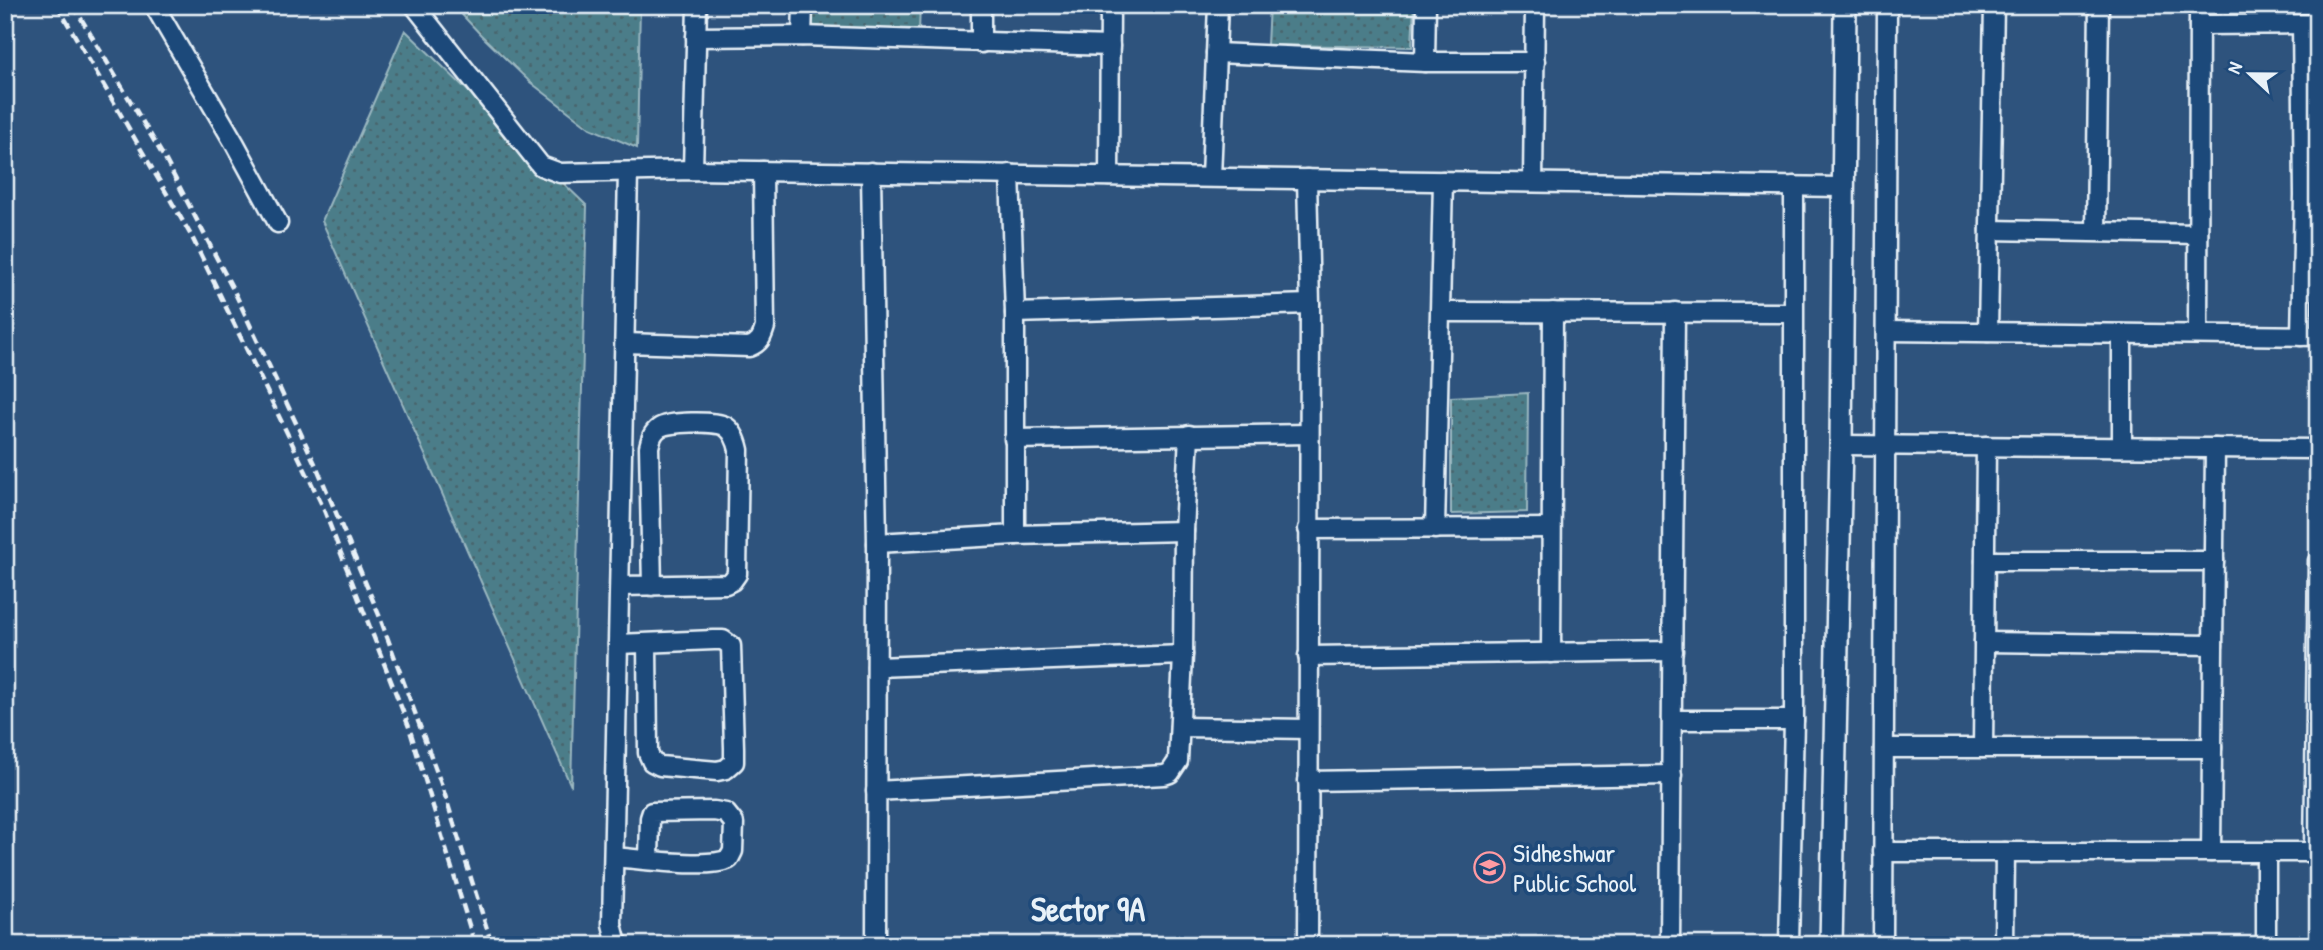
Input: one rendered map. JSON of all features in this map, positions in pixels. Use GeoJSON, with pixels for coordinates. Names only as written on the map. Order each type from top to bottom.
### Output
{"type":"FeatureCollection","features":[{"type":"Feature","properties":{"kind":"street"},"geometry":{"type":"LineString","coordinates":[[154,5],[278,223]]}},
{"type":"Feature","properties":{"kind":"street"},"geometry":{"type":"LineString","coordinates":[[414,5],[541,166],[560,173],[693,170],[1843,187]]}},
{"type":"Feature","properties":{"kind":"street"},"geometry":{"type":"LineString","coordinates":[[693,170],[696,5]]}},
{"type":"Feature","properties":{"kind":"street"},"geometry":{"type":"LineString","coordinates":[[803,5],[803,36]]}},
{"type":"Feature","properties":{"kind":"street"},"geometry":{"type":"LineString","coordinates":[[981,5],[981,43]]}},
{"type":"Feature","properties":{"kind":"street"},"geometry":{"type":"LineString","coordinates":[[1109,176],[1110,5]]}},
{"type":"Feature","properties":{"kind":"street"},"geometry":{"type":"LineString","coordinates":[[1211,177],[1218,5]]}},
{"type":"Feature","properties":{"kind":"street"},"geometry":{"type":"LineString","coordinates":[[1424,62],[1426,5]]}},
{"type":"Feature","properties":{"kind":"street"},"geometry":{"type":"LineString","coordinates":[[1533,182],[1535,5]]}},
{"type":"Feature","properties":{"kind":"street"},"geometry":{"type":"LineString","coordinates":[[1831,945],[1841,445],[1845,5]]}},
{"type":"Feature","properties":{"kind":"street"},"geometry":{"type":"LineString","coordinates":[[1883,945],[1887,5]]}},
{"type":"Feature","properties":{"kind":"street"},"geometry":{"type":"LineString","coordinates":[[1989,332],[1994,5]]}},
{"type":"Feature","properties":{"kind":"street"},"geometry":{"type":"LineString","coordinates":[[2096,232],[2099,5]]}},
{"type":"Feature","properties":{"kind":"street"},"geometry":{"type":"LineString","coordinates":[[2199,5],[2199,334]]}},
{"type":"Feature","properties":{"kind":"street"},"geometry":{"type":"LineString","coordinates":[[1886,331],[2310,336],[2310,24],[2199,24]]}},
{"type":"Feature","properties":{"kind":"street"},"geometry":{"type":"LineString","coordinates":[[696,37],[803,36],[1110,46]]}},
{"type":"Feature","properties":{"kind":"street"},"geometry":{"type":"LineString","coordinates":[[1216,53],[1424,62],[1535,62]]}},
{"type":"Feature","properties":{"kind":"street"},"geometry":{"type":"LineString","coordinates":[[625,343],[749,347],[762,338],[765,327],[763,171]]}},
{"type":"Feature","properties":{"kind":"street"},"geometry":{"type":"LineString","coordinates":[[621,945],[616,940],[612,924],[628,172]]}},
{"type":"Feature","properties":{"kind":"street"},"geometry":{"type":"LineString","coordinates":[[871,172],[877,543],[876,945]]}},
{"type":"Feature","properties":{"kind":"street"},"geometry":{"type":"LineString","coordinates":[[1010,174],[1015,313],[1015,535]]}},
{"type":"Feature","properties":{"kind":"street"},"geometry":{"type":"LineString","coordinates":[[1307,179],[1310,304],[1308,945]]}},
{"type":"Feature","properties":{"kind":"street"},"geometry":{"type":"LineString","coordinates":[[1435,528],[1443,181]]}},
{"type":"Feature","properties":{"kind":"street"},"geometry":{"type":"LineString","coordinates":[[1789,945],[1794,720],[1794,186]]}},
{"type":"Feature","properties":{"kind":"street"},"geometry":{"type":"LineString","coordinates":[[1990,230],[2198,234]]}},
{"type":"Feature","properties":{"kind":"street"},"geometry":{"type":"LineString","coordinates":[[1015,313],[1310,304]]}},
{"type":"Feature","properties":{"kind":"street"},"geometry":{"type":"LineString","coordinates":[[1441,312],[1793,313]]}},
{"type":"Feature","properties":{"kind":"street"},"geometry":{"type":"LineString","coordinates":[[1551,653],[1553,312]]}},
{"type":"Feature","properties":{"kind":"street"},"geometry":{"type":"LineString","coordinates":[[1670,945],[1675,312]]}},
{"type":"Feature","properties":{"kind":"street"},"geometry":{"type":"LineString","coordinates":[[2122,334],[2122,447]]}},
{"type":"Feature","properties":{"kind":"street"},"geometry":{"type":"LineString","coordinates":[[620,586],[652,586],[726,584],[737,574],[739,450],[726,426],[668,423],[652,435],[649,447],[652,586]]}},
{"type":"Feature","properties":{"kind":"street"},"geometry":{"type":"LineString","coordinates":[[1014,439],[1309,434]]}},
{"type":"Feature","properties":{"kind":"street"},"geometry":{"type":"LineString","coordinates":[[876,791],[1164,775],[1175,768],[1180,727],[1189,435]]}},
{"type":"Feature","properties":{"kind":"street"},"geometry":{"type":"LineString","coordinates":[[1841,445],[2318,449]]}},
{"type":"Feature","properties":{"kind":"street"},"geometry":{"type":"LineString","coordinates":[[1983,748],[1986,446]]}},
{"type":"Feature","properties":{"kind":"street"},"geometry":{"type":"LineString","coordinates":[[2211,852],[2215,448]]}},
{"type":"Feature","properties":{"kind":"street"},"geometry":{"type":"LineString","coordinates":[[1308,529],[1551,528]]}},
{"type":"Feature","properties":{"kind":"street"},"geometry":{"type":"LineString","coordinates":[[877,543],[1015,535],[1184,531]]}},
{"type":"Feature","properties":{"kind":"street"},"geometry":{"type":"LineString","coordinates":[[1985,561],[2214,561]]}},
{"type":"Feature","properties":{"kind":"street"},"geometry":{"type":"LineString","coordinates":[[1883,852],[2316,852],[2318,561]]}},
{"type":"Feature","properties":{"kind":"street"},"geometry":{"type":"LineString","coordinates":[[618,644],[723,640],[731,646],[734,762],[726,769],[717,771],[660,766],[652,762],[649,752],[648,643]]}},
{"type":"Feature","properties":{"kind":"street"},"geometry":{"type":"LineString","coordinates":[[1984,642],[2213,645]]}},
{"type":"Feature","properties":{"kind":"street"},"geometry":{"type":"LineString","coordinates":[[1308,656],[1672,651]]}},
{"type":"Feature","properties":{"kind":"street"},"geometry":{"type":"LineString","coordinates":[[877,667],[1183,655]]}},
{"type":"Feature","properties":{"kind":"street"},"geometry":{"type":"LineString","coordinates":[[1672,720],[1794,720]]}},
{"type":"Feature","properties":{"kind":"street"},"geometry":{"type":"LineString","coordinates":[[1180,727],[1308,729]]}},
{"type":"Feature","properties":{"kind":"street"},"geometry":{"type":"LineString","coordinates":[[1884,747],[2212,748]]}},
{"type":"Feature","properties":{"kind":"street"},"geometry":{"type":"LineString","coordinates":[[1308,781],[1672,775]]}},
{"type":"Feature","properties":{"kind":"street"},"geometry":{"type":"LineString","coordinates":[[614,857],[649,859],[722,863],[730,859],[733,851],[734,823],[726,813],[714,811],[652,812],[649,859]]}},
{"type":"Feature","properties":{"kind":"street"},"geometry":{"type":"LineString","coordinates":[[2004,945],[2005,852]]}},
{"type":"Feature","properties":{"kind":"street"},"geometry":{"type":"LineString","coordinates":[[2266,852],[2266,945]]}},
{"type":"Feature","properties":{"kind":"green space"},"geometry":{"type":"Polygon","coordinates":[[[453,5],[640,5],[637,148],[590,128],[530,82],[453,5]]]}},
{"type":"Feature","properties":{"kind":"green space"},"geometry":{"type":"Polygon","coordinates":[[[808,5],[920,5],[919,31],[809,32],[808,5]]]}},
{"type":"Feature","properties":{"kind":"green space"},"geometry":{"type":"Polygon","coordinates":[[[1269,5],[1414,5],[1412,47],[1267,45],[1269,5]]]}},
{"type":"Feature","properties":{"kind":"green space"},"geometry":{"type":"Polygon","coordinates":[[[405,30],[587,206],[571,786],[322,221],[405,30]]]}},
{"type":"Feature","properties":{"kind":"green space"},"geometry":{"type":"Polygon","coordinates":[[[1528,393],[1527,512],[1451,514],[1451,397],[1528,393]]]}},
{"type":"Feature","properties":{"kind":"railway"},"geometry":{"type":"LineString","coordinates":[[57,5],[192,237],[322,505],[409,727],[475,945]]}},
{"type":"Feature","properties":{"kind":"railway"},"geometry":{"type":"LineString","coordinates":[[73,5],[165,159],[236,295],[318,470],[379,615],[443,789],[492,945]]}},
{"type":"Feature","properties":{"kind":"place","name":"Sidheshwar Public School"},"geometry":{"type":"Point","coordinates":[1490,868]}},
{"type":"Feature","properties":{"kind":"district","name":"Sector 9A"},"geometry":{"type":"Point","coordinates":[1088,909]}}]}
